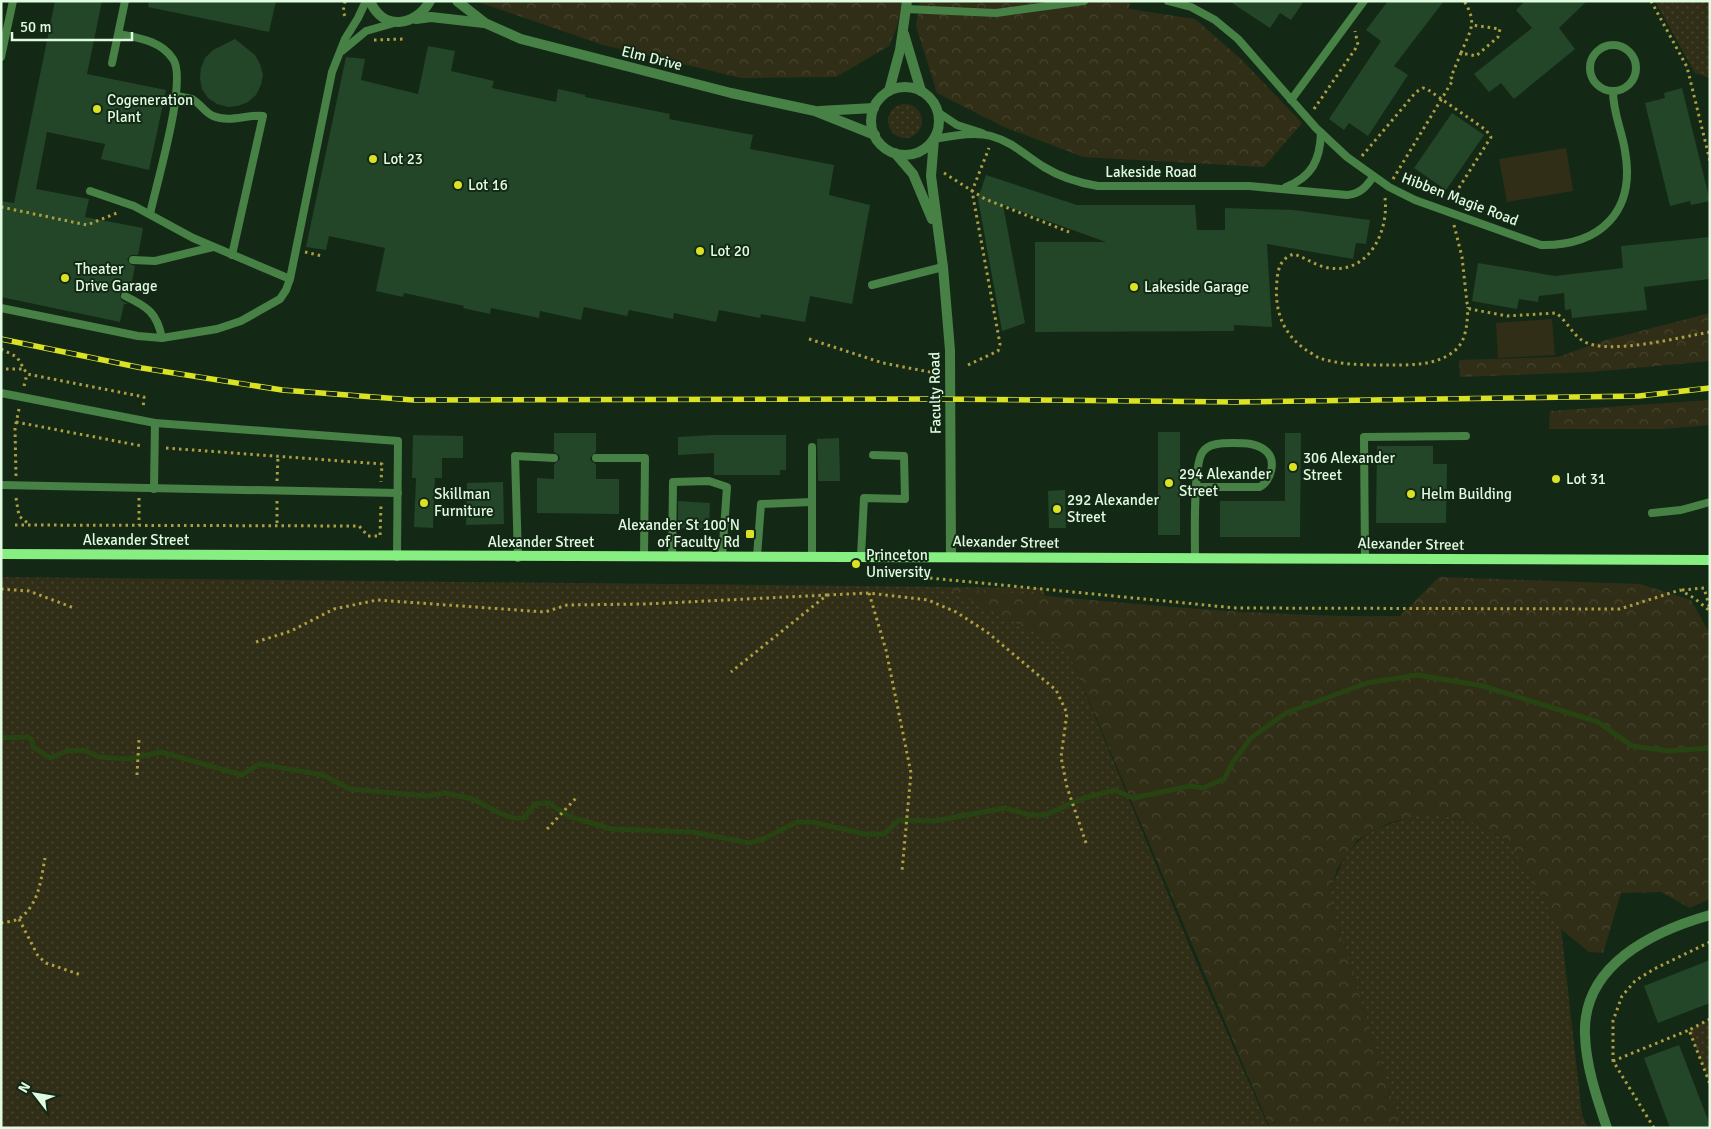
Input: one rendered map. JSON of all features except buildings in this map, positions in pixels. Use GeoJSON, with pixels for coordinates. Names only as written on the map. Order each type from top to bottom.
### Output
{"type":"FeatureCollection","features":[{"type":"Feature","properties":{"kind":"main road","name":"Alexander Street"},"geometry":{"type":"LineString","coordinates":[[1,554],[518,558],[860,556],[1710,560]]}},
{"type":"Feature","properties":{"kind":"street"},"geometry":{"type":"LineString","coordinates":[[370,1],[376,13],[385,19],[396,22]]}},
{"type":"Feature","properties":{"kind":"street"},"geometry":{"type":"LineString","coordinates":[[415,19],[425,11],[430,1]]}},
{"type":"Feature","properties":{"kind":"street","name":"Elm Drive"},"geometry":{"type":"LineString","coordinates":[[457,1],[485,23],[521,39],[815,112],[874,136]]}},
{"type":"Feature","properties":{"kind":"street"},"geometry":{"type":"LineString","coordinates":[[889,91],[904,30],[906,5]]}},
{"type":"Feature","properties":{"kind":"street","name":"Elm Drive"},"geometry":{"type":"LineString","coordinates":[[396,22],[431,17],[485,23]]}},
{"type":"Feature","properties":{"kind":"street"},"geometry":{"type":"LineString","coordinates":[[904,30],[921,91]]}},
{"type":"Feature","properties":{"kind":"street"},"geometry":{"type":"LineString","coordinates":[[900,87],[911,87],[921,91],[929,96],[939,113],[938,131],[927,148],[917,153],[895,154],[874,136],[872,126],[874,108],[880,98],[889,91],[900,87]]}},
{"type":"Feature","properties":{"kind":"street","name":"Elm Drive"},"geometry":{"type":"LineString","coordinates":[[815,112],[874,108]]}},
{"type":"Feature","properties":{"kind":"street","name":"Faculty Road"},"geometry":{"type":"LineString","coordinates":[[934,139],[931,176],[936,229],[948,306],[951,400],[951,557]]}},
{"type":"Feature","properties":{"kind":"street","name":"Faculty Road"},"geometry":{"type":"LineString","coordinates":[[895,154],[913,174],[936,229]]}},
{"type":"Feature","properties":{"kind":"street"},"geometry":{"type":"LineString","coordinates":[[1607,1128],[1589,1068],[1585,1042],[1586,1019],[1593,996],[1604,976],[1631,949],[1681,923],[1710,915]]}},
{"type":"Feature","properties":{"kind":"lane"},"geometry":{"type":"LineString","coordinates":[[1,58],[13,1]]}},
{"type":"Feature","properties":{"kind":"lane"},"geometry":{"type":"LineString","coordinates":[[112,63],[125,1]]}},
{"type":"Feature","properties":{"kind":"lane"},"geometry":{"type":"LineString","coordinates":[[1,308],[138,336],[162,338],[208,331],[241,321],[280,299],[290,279],[336,61],[344,39],[358,18],[366,1]]}},
{"type":"Feature","properties":{"kind":"lane"},"geometry":{"type":"LineString","coordinates":[[906,5],[996,13],[1084,1]]}},
{"type":"Feature","properties":{"kind":"lane","name":"Hibben Magie Road"},"geometry":{"type":"LineString","coordinates":[[1168,1],[1191,7],[1215,20],[1238,39],[1321,133],[1389,187],[1416,200],[1541,245],[1561,245],[1579,241],[1596,233],[1612,218],[1622,201],[1627,184],[1625,149],[1613,110],[1613,91]]}},
{"type":"Feature","properties":{"kind":"lane"},"geometry":{"type":"LineString","coordinates":[[1291,100],[1364,1]]}},
{"type":"Feature","properties":{"kind":"lane"},"geometry":{"type":"LineString","coordinates":[[336,61],[350,43],[366,31],[396,22]]}},
{"type":"Feature","properties":{"kind":"lane"},"geometry":{"type":"LineString","coordinates":[[119,34],[156,43],[174,60],[179,71],[177,96],[150,214]]}},
{"type":"Feature","properties":{"kind":"lane"},"geometry":{"type":"LineString","coordinates":[[1616,44],[1630,51],[1636,65],[1633,80],[1620,90],[1613,91],[1598,86],[1593,81],[1589,66],[1591,59],[1601,47],[1616,44]]}},
{"type":"Feature","properties":{"kind":"lane"},"geometry":{"type":"LineString","coordinates":[[177,96],[194,100],[214,116],[234,118],[251,114],[263,116],[232,255]]}},
{"type":"Feature","properties":{"kind":"lane"},"geometry":{"type":"LineString","coordinates":[[939,113],[957,125],[989,135]]}},
{"type":"Feature","properties":{"kind":"lane"},"geometry":{"type":"LineString","coordinates":[[1284,188],[1301,181],[1311,170],[1319,154],[1321,133]]}},
{"type":"Feature","properties":{"kind":"lane","name":"Lakeside Road"},"geometry":{"type":"LineString","coordinates":[[934,139],[956,135],[989,135],[1020,149],[1046,168],[1082,183],[1098,186],[1284,188],[1355,194],[1364,188],[1373,176]]}},
{"type":"Feature","properties":{"kind":"lane"},"geometry":{"type":"LineString","coordinates":[[90,191],[114,198],[150,214],[213,247],[290,279]]}},
{"type":"Feature","properties":{"kind":"lane"},"geometry":{"type":"LineString","coordinates":[[133,260],[155,261],[213,247]]}},
{"type":"Feature","properties":{"kind":"lane"},"geometry":{"type":"LineString","coordinates":[[872,285],[943,267]]}},
{"type":"Feature","properties":{"kind":"lane"},"geometry":{"type":"LineString","coordinates":[[125,296],[152,313],[158,323],[162,338]]}},
{"type":"Feature","properties":{"kind":"lane"},"geometry":{"type":"LineString","coordinates":[[1,393],[155,423],[398,441],[397,557]]}},
{"type":"Feature","properties":{"kind":"lane"},"geometry":{"type":"LineString","coordinates":[[154,489],[155,423]]}},
{"type":"Feature","properties":{"kind":"lane"},"geometry":{"type":"LineString","coordinates":[[1365,558],[1364,436],[1466,436]]}},
{"type":"Feature","properties":{"kind":"lane"},"geometry":{"type":"LineString","coordinates":[[1195,557],[1197,487],[1199,462],[1202,452],[1212,444],[1252,444],[1261,446],[1270,454],[1272,462],[1270,476],[1260,487],[1197,487]]}},
{"type":"Feature","properties":{"kind":"lane"},"geometry":{"type":"LineString","coordinates":[[812,447],[812,556]]}},
{"type":"Feature","properties":{"kind":"lane"},"geometry":{"type":"LineString","coordinates":[[860,556],[864,498],[905,499],[904,456],[873,455]]}},
{"type":"Feature","properties":{"kind":"lane"},"geometry":{"type":"LineString","coordinates":[[518,558],[515,456],[554,458]]}},
{"type":"Feature","properties":{"kind":"lane"},"geometry":{"type":"LineString","coordinates":[[596,458],[646,458],[644,557]]}},
{"type":"Feature","properties":{"kind":"lane"},"geometry":{"type":"LineString","coordinates":[[672,557],[673,482],[709,481],[727,487],[722,557]]}},
{"type":"Feature","properties":{"kind":"lane"},"geometry":{"type":"LineString","coordinates":[[1,485],[398,493]]}},
{"type":"Feature","properties":{"kind":"lane"},"geometry":{"type":"LineString","coordinates":[[756,556],[761,504],[812,502]]}},
{"type":"Feature","properties":{"kind":"lane"},"geometry":{"type":"LineString","coordinates":[[1652,512],[1681,510],[1710,502]]}},
{"type":"Feature","properties":{"kind":"path"},"geometry":{"type":"LineString","coordinates":[[344,1],[343,12],[347,18]]}},
{"type":"Feature","properties":{"kind":"path"},"geometry":{"type":"LineString","coordinates":[[1362,156],[1416,92],[1423,88],[1442,98],[1486,130],[1491,138],[1455,194],[1454,224],[1462,257],[1468,307],[1465,335],[1460,345],[1454,352],[1439,360],[1423,364],[1364,365],[1318,358],[1288,334],[1277,308],[1276,292],[1278,270],[1287,256],[1294,254],[1316,264],[1339,268],[1368,257],[1375,248],[1380,236],[1386,199],[1382,196],[1389,187],[1394,177],[1442,98],[1453,80],[1452,77],[1472,25],[1472,14],[1464,1]]}},
{"type":"Feature","properties":{"kind":"path"},"geometry":{"type":"LineString","coordinates":[[1651,1],[1687,67],[1710,161]]}},
{"type":"Feature","properties":{"kind":"path"},"geometry":{"type":"LineString","coordinates":[[1461,53],[1476,56],[1498,37],[1500,29],[1472,25]]}},
{"type":"Feature","properties":{"kind":"path"},"geometry":{"type":"LineString","coordinates":[[1312,112],[1358,45],[1354,27]]}},
{"type":"Feature","properties":{"kind":"path"},"geometry":{"type":"LineString","coordinates":[[372,39],[379,42],[404,39]]}},
{"type":"Feature","properties":{"kind":"path"},"geometry":{"type":"LineString","coordinates":[[968,365],[998,351],[1000,344],[972,191],[989,148]]}},
{"type":"Feature","properties":{"kind":"path"},"geometry":{"type":"LineString","coordinates":[[1354,150],[1370,162]]}},
{"type":"Feature","properties":{"kind":"path"},"geometry":{"type":"LineString","coordinates":[[943,172],[985,199],[1069,232]]}},
{"type":"Feature","properties":{"kind":"path"},"geometry":{"type":"LineString","coordinates":[[1386,172],[1394,177]]}},
{"type":"Feature","properties":{"kind":"path"},"geometry":{"type":"LineString","coordinates":[[1,207],[87,225],[118,212],[123,212]]}},
{"type":"Feature","properties":{"kind":"path"},"geometry":{"type":"LineString","coordinates":[[304,252],[322,256]]}},
{"type":"Feature","properties":{"kind":"path"},"geometry":{"type":"LineString","coordinates":[[1468,307],[1501,316],[1556,313],[1570,324],[1581,340],[1602,347],[1622,346],[1710,332]]}},
{"type":"Feature","properties":{"kind":"path"},"geometry":{"type":"LineString","coordinates":[[809,339],[882,363],[935,373]]}},
{"type":"Feature","properties":{"kind":"path"},"geometry":{"type":"LineString","coordinates":[[1,349],[17,357],[27,374],[144,397],[143,412]]}},
{"type":"Feature","properties":{"kind":"path"},"geometry":{"type":"LineString","coordinates":[[6,369],[23,369]]}},
{"type":"Feature","properties":{"kind":"path"},"geometry":{"type":"LineString","coordinates":[[24,389],[27,374]]}},
{"type":"Feature","properties":{"kind":"path"},"geometry":{"type":"LineString","coordinates":[[16,482],[16,422],[19,409]]}},
{"type":"Feature","properties":{"kind":"path"},"geometry":{"type":"LineString","coordinates":[[16,422],[142,446]]}},
{"type":"Feature","properties":{"kind":"path"},"geometry":{"type":"LineString","coordinates":[[161,448],[382,464],[381,482]]}},
{"type":"Feature","properties":{"kind":"path"},"geometry":{"type":"LineString","coordinates":[[277,482],[278,456]]}},
{"type":"Feature","properties":{"kind":"path"},"geometry":{"type":"LineString","coordinates":[[16,498],[20,516],[30,525]]}},
{"type":"Feature","properties":{"kind":"path"},"geometry":{"type":"LineString","coordinates":[[139,498],[140,525]]}},
{"type":"Feature","properties":{"kind":"path"},"geometry":{"type":"LineString","coordinates":[[277,498],[277,526]]}},
{"type":"Feature","properties":{"kind":"path"},"geometry":{"type":"LineString","coordinates":[[15,525],[359,526],[368,536],[380,536],[381,501]]}},
{"type":"Feature","properties":{"kind":"path"},"geometry":{"type":"LineString","coordinates":[[930,578],[1236,608],[1620,609],[1680,590],[1704,588],[1710,610]]}},
{"type":"Feature","properties":{"kind":"path"},"geometry":{"type":"LineString","coordinates":[[1,589],[29,591],[74,608]]}},
{"type":"Feature","properties":{"kind":"path"},"geometry":{"type":"LineString","coordinates":[[1680,590],[1710,610]]}},
{"type":"Feature","properties":{"kind":"path"},"geometry":{"type":"LineString","coordinates":[[869,593],[886,650],[911,772],[902,870]]}},
{"type":"Feature","properties":{"kind":"path"},"geometry":{"type":"LineString","coordinates":[[256,642],[291,631],[334,609],[377,600],[545,612],[567,605],[646,604],[869,593],[928,600],[956,612],[987,632],[1056,690],[1067,713],[1061,757],[1086,843]]}},
{"type":"Feature","properties":{"kind":"path"},"geometry":{"type":"LineString","coordinates":[[731,672],[827,595]]}},
{"type":"Feature","properties":{"kind":"path"},"geometry":{"type":"LineString","coordinates":[[138,775],[139,739]]}},
{"type":"Feature","properties":{"kind":"path"},"geometry":{"type":"LineString","coordinates":[[547,829],[577,797]]}},
{"type":"Feature","properties":{"kind":"path"},"geometry":{"type":"LineString","coordinates":[[1,923],[19,919],[38,894],[45,858]]}},
{"type":"Feature","properties":{"kind":"path"},"geometry":{"type":"LineString","coordinates":[[19,919],[38,956],[46,964],[81,976]]}},
{"type":"Feature","properties":{"kind":"path"},"geometry":{"type":"LineString","coordinates":[[1654,1128],[1613,1061],[1614,1021],[1622,996],[1636,981],[1654,969],[1710,942]]}},
{"type":"Feature","properties":{"kind":"path"},"geometry":{"type":"LineString","coordinates":[[1613,1061],[1689,1030],[1710,1019]]}},
{"type":"Feature","properties":{"kind":"path"},"geometry":{"type":"LineString","coordinates":[[1689,1030],[1710,1084]]}},
{"type":"Feature","properties":{"kind":"green space"},"geometry":{"type":"Polygon","coordinates":[[[475,1],[902,1],[897,27],[889,46],[836,77],[741,78],[603,45],[475,1]]]}},
{"type":"Feature","properties":{"kind":"green space"},"geometry":{"type":"Polygon","coordinates":[[[920,1],[1130,1],[1129,9],[1195,19],[1241,59],[1302,123],[1264,167],[1083,157],[1004,127],[937,93],[916,26],[920,1]]]}},
{"type":"Feature","properties":{"kind":"green space"},"geometry":{"type":"Polygon","coordinates":[[[1655,1],[1710,1],[1710,78],[1695,73],[1655,1]]]}},
{"type":"Feature","properties":{"kind":"green space"},"geometry":{"type":"Polygon","coordinates":[[[905,104],[917,109],[922,121],[917,133],[905,138],[893,133],[888,121],[893,109],[905,104]]]}},
{"type":"Feature","properties":{"kind":"green space"},"geometry":{"type":"Polygon","coordinates":[[[1566,148],[1573,191],[1507,202],[1499,159],[1566,148]]]}},
{"type":"Feature","properties":{"kind":"green space"},"geometry":{"type":"Polygon","coordinates":[[[1710,313],[1710,361],[1591,372],[1460,377],[1459,360],[1558,357],[1606,340],[1710,313]]]}},
{"type":"Feature","properties":{"kind":"green space"},"geometry":{"type":"Polygon","coordinates":[[[1552,319],[1555,355],[1498,358],[1496,323],[1552,319]]]}},
{"type":"Feature","properties":{"kind":"green space"},"geometry":{"type":"Polygon","coordinates":[[[1710,400],[1710,425],[1663,429],[1549,429],[1550,411],[1710,400]]]}},
{"type":"Feature","properties":{"kind":"green space"},"geometry":{"type":"Polygon","coordinates":[[[1,577],[1042,588],[1196,962],[1269,1128],[1,1128],[1,577]]]}},
{"type":"Feature","properties":{"kind":"green space"},"geometry":{"type":"Polygon","coordinates":[[[1439,577],[1640,584],[1691,600],[1710,634],[1710,899],[1690,908],[1661,892],[1621,893],[1603,953],[1589,952],[1561,929],[1509,842],[1472,822],[1430,813],[1388,823],[1357,840],[1337,869],[1329,898],[1401,1128],[1270,1128],[1067,649],[944,587],[1229,611],[1343,616],[1400,616],[1439,577]]]}},
{"type":"Feature","properties":{"kind":"green space"},"geometry":{"type":"Polygon","coordinates":[[[1430,813],[1472,822],[1509,842],[1561,929],[1582,1115],[1588,1128],[1401,1128],[1329,898],[1344,860],[1353,847],[1364,837],[1376,829],[1391,823],[1430,813]]]}},
{"type":"Feature","properties":{"kind":"green space"},"geometry":{"type":"Polygon","coordinates":[[[1710,1019],[1710,1084],[1689,1030],[1710,1019]]]}},
{"type":"Feature","properties":{"kind":"waterway"},"geometry":{"type":"LineString","coordinates":[[1,738],[28,737],[32,740],[33,747],[50,758],[67,751],[83,750],[100,757],[128,759],[161,752],[242,775],[259,764],[323,775],[350,789],[427,796],[445,793],[473,799],[513,818],[524,818],[535,804],[549,803],[568,816],[612,829],[693,832],[749,843],[763,839],[797,822],[812,822],[864,834],[884,834],[899,820],[934,821],[1005,808],[1030,815],[1045,815],[1084,798],[1115,790],[1133,798],[1190,786],[1203,788],[1224,779],[1233,762],[1251,738],[1286,713],[1367,683],[1417,675],[1483,686],[1598,722],[1632,746],[1669,751],[1710,748]]}},
{"type":"Feature","properties":{"kind":"railway"},"geometry":{"type":"LineString","coordinates":[[1,339],[142,368],[282,390],[413,400],[935,399],[1236,402],[1639,396],[1710,388]]}},
{"type":"Feature","properties":{"kind":"place","name":"Cogeneration Plant"},"geometry":{"type":"Point","coordinates":[97,109]}},
{"type":"Feature","properties":{"kind":"place","name":"Lot 23"},"geometry":{"type":"Point","coordinates":[373,159]}},
{"type":"Feature","properties":{"kind":"place","name":"Lot 16"},"geometry":{"type":"Point","coordinates":[458,185]}},
{"type":"Feature","properties":{"kind":"place","name":"Lot 20"},"geometry":{"type":"Point","coordinates":[700,251]}},
{"type":"Feature","properties":{"kind":"place","name":"Theater Drive Garage"},"geometry":{"type":"Point","coordinates":[65,278]}},
{"type":"Feature","properties":{"kind":"place","name":"Lakeside Garage"},"geometry":{"type":"Point","coordinates":[1134,287]}},
{"type":"Feature","properties":{"kind":"place","name":"306 Alexander Street"},"geometry":{"type":"Point","coordinates":[1293,467]}},
{"type":"Feature","properties":{"kind":"place","name":"Lot 31"},"geometry":{"type":"Point","coordinates":[1556,479]}},
{"type":"Feature","properties":{"kind":"place","name":"294 Alexander Street"},"geometry":{"type":"Point","coordinates":[1169,483]}},
{"type":"Feature","properties":{"kind":"place","name":"Helm Building"},"geometry":{"type":"Point","coordinates":[1411,494]}},
{"type":"Feature","properties":{"kind":"place","name":"Skillman Furniture"},"geometry":{"type":"Point","coordinates":[424,503]}},
{"type":"Feature","properties":{"kind":"place","name":"292 Alexander Street"},"geometry":{"type":"Point","coordinates":[1057,509]}},
{"type":"Feature","properties":{"kind":"place","name":"Alexander St 100'N of Faculty Rd"},"geometry":{"type":"Point","coordinates":[750,534]}},
{"type":"Feature","properties":{"kind":"place","name":"Princeton University"},"geometry":{"type":"Point","coordinates":[856,564]}}]}
